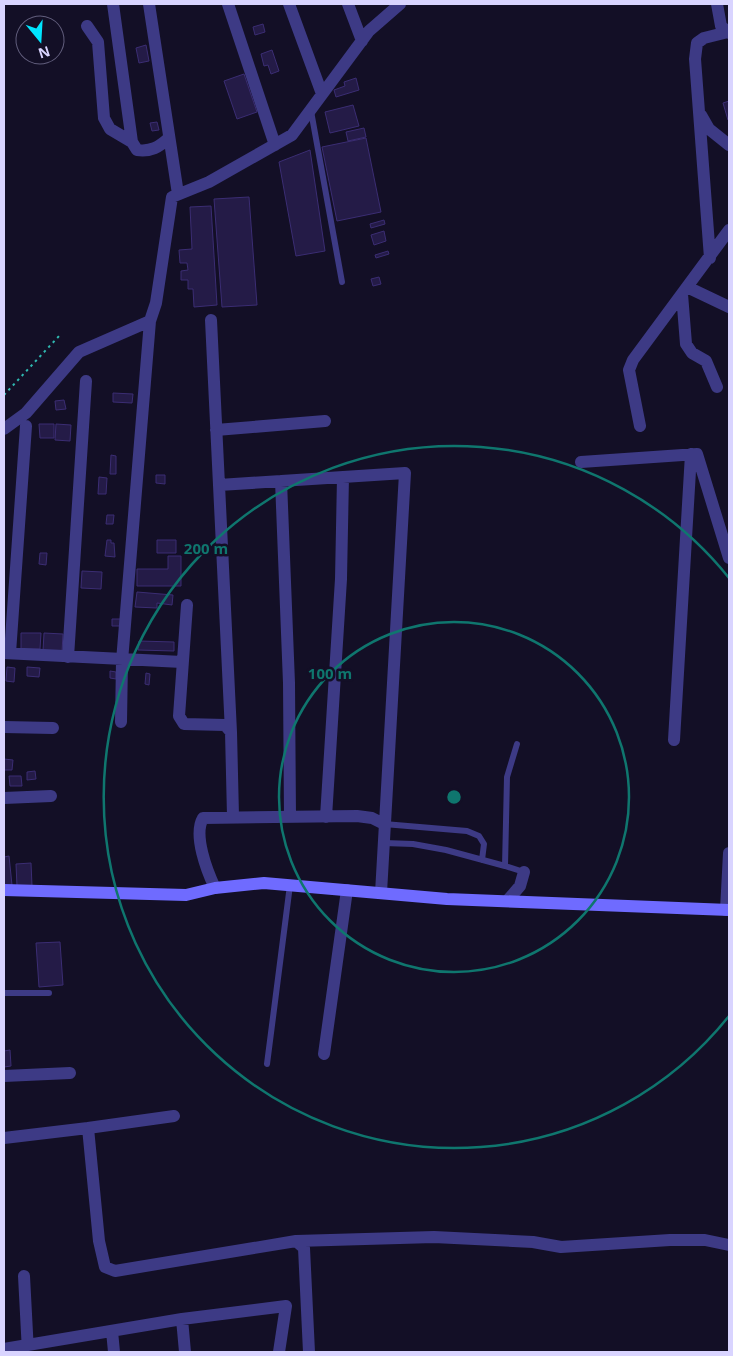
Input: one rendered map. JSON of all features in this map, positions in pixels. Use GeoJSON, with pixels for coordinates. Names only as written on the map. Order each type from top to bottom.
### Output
{"type":"FeatureCollection","features":[{"type":"Feature","properties":{"kind":"street"},"geometry":{"type":"LineString","coordinates":[[113,4],[132,142],[137,150],[144,151],[157,148],[169,138]]}},
{"type":"Feature","properties":{"kind":"street"},"geometry":{"type":"LineString","coordinates":[[149,4],[178,194]]}},
{"type":"Feature","properties":{"kind":"street"},"geometry":{"type":"LineString","coordinates":[[228,4],[274,145]]}},
{"type":"Feature","properties":{"kind":"street"},"geometry":{"type":"LineString","coordinates":[[291,4],[322,94]]}},
{"type":"Feature","properties":{"kind":"street"},"geometry":{"type":"LineString","coordinates":[[348,4],[362,41]]}},
{"type":"Feature","properties":{"kind":"street"},"geometry":{"type":"LineString","coordinates":[[120,722],[122,660],[150,322],[156,303],[172,197],[209,182],[292,135],[369,31],[400,4]]}},
{"type":"Feature","properties":{"kind":"street"},"geometry":{"type":"LineString","coordinates":[[717,4],[722,26],[728,32]]}},
{"type":"Feature","properties":{"kind":"street"},"geometry":{"type":"LineString","coordinates":[[86,26],[98,42],[104,118],[110,129],[132,142]]}},
{"type":"Feature","properties":{"kind":"street"},"geometry":{"type":"LineString","coordinates":[[710,258],[695,59],[697,44],[704,38],[728,32]]}},
{"type":"Feature","properties":{"kind":"street"},"geometry":{"type":"LineString","coordinates":[[699,112],[709,129],[729,145]]}},
{"type":"Feature","properties":{"kind":"street"},"geometry":{"type":"LineString","coordinates":[[640,426],[629,370],[639,350],[710,258],[729,230]]}},
{"type":"Feature","properties":{"kind":"street"},"geometry":{"type":"LineString","coordinates":[[684,291],[729,307]]}},
{"type":"Feature","properties":{"kind":"street"},"geometry":{"type":"LineString","coordinates":[[684,291],[686,344],[692,352],[706,361],[717,387]]}},
{"type":"Feature","properties":{"kind":"street"},"geometry":{"type":"LineString","coordinates":[[211,320],[233,816]]}},
{"type":"Feature","properties":{"kind":"street"},"geometry":{"type":"LineString","coordinates":[[4,429],[26,413],[79,352],[150,322]]}},
{"type":"Feature","properties":{"kind":"street"},"geometry":{"type":"LineString","coordinates":[[68,657],[86,381]]}},
{"type":"Feature","properties":{"kind":"street"},"geometry":{"type":"LineString","coordinates":[[216,430],[325,421]]}},
{"type":"Feature","properties":{"kind":"street"},"geometry":{"type":"LineString","coordinates":[[26,426],[7,653],[182,662]]}},
{"type":"Feature","properties":{"kind":"street"},"geometry":{"type":"LineString","coordinates":[[674,740],[691,454]]}},
{"type":"Feature","properties":{"kind":"street"},"geometry":{"type":"LineString","coordinates":[[581,462],[697,454],[729,558]]}},
{"type":"Feature","properties":{"kind":"street"},"geometry":{"type":"LineString","coordinates":[[219,485],[405,473],[381,893]]}},
{"type":"Feature","properties":{"kind":"street"},"geometry":{"type":"LineString","coordinates":[[326,817],[341,579],[343,477]]}},
{"type":"Feature","properties":{"kind":"street"},"geometry":{"type":"LineString","coordinates":[[280,481],[289,683],[290,817]]}},
{"type":"Feature","properties":{"kind":"street"},"geometry":{"type":"LineString","coordinates":[[187,605],[179,716],[184,724],[225,724],[230,732]]}},
{"type":"Feature","properties":{"kind":"street"},"geometry":{"type":"LineString","coordinates":[[4,726],[53,728]]}},
{"type":"Feature","properties":{"kind":"street"},"geometry":{"type":"LineString","coordinates":[[4,798],[51,796]]}},
{"type":"Feature","properties":{"kind":"street"},"geometry":{"type":"LineString","coordinates":[[215,888],[206,870],[198,825],[202,818],[233,816],[356,816],[372,818],[384,824]]}},
{"type":"Feature","properties":{"kind":"street"},"geometry":{"type":"LineString","coordinates":[[4,890],[186,895],[215,888],[264,883],[507,901],[727,910],[729,853]]}},
{"type":"Feature","properties":{"kind":"street"},"geometry":{"type":"LineString","coordinates":[[507,901],[520,886],[524,872]]}},
{"type":"Feature","properties":{"kind":"street"},"geometry":{"type":"LineString","coordinates":[[324,1054],[347,890]]}},
{"type":"Feature","properties":{"kind":"street"},"geometry":{"type":"LineString","coordinates":[[4,1076],[70,1074]]}},
{"type":"Feature","properties":{"kind":"street"},"geometry":{"type":"LineString","coordinates":[[4,1138],[174,1116]]}},
{"type":"Feature","properties":{"kind":"street"},"geometry":{"type":"LineString","coordinates":[[88,1128],[99,1240],[105,1268],[115,1271],[296,1241],[434,1237],[514,1241],[561,1247],[670,1240],[705,1240],[729,1245]]}},
{"type":"Feature","properties":{"kind":"street"},"geometry":{"type":"LineString","coordinates":[[296,1241],[304,1248],[309,1352]]}},
{"type":"Feature","properties":{"kind":"street"},"geometry":{"type":"LineString","coordinates":[[24,1276],[28,1349]]}},
{"type":"Feature","properties":{"kind":"street"},"geometry":{"type":"LineString","coordinates":[[4,1349],[28,1349],[112,1330],[286,1306],[279,1352]]}},
{"type":"Feature","properties":{"kind":"street"},"geometry":{"type":"LineString","coordinates":[[182,1319],[185,1352]]}},
{"type":"Feature","properties":{"kind":"street"},"geometry":{"type":"LineString","coordinates":[[112,1330],[114,1352]]}},
{"type":"Feature","properties":{"kind":"lane"},"geometry":{"type":"LineString","coordinates":[[310,110],[342,282]]}},
{"type":"Feature","properties":{"kind":"lane"},"geometry":{"type":"LineString","coordinates":[[505,866],[507,777],[517,744]]}},
{"type":"Feature","properties":{"kind":"lane"},"geometry":{"type":"LineString","coordinates":[[384,824],[467,831],[479,836],[484,844],[482,860]]}},
{"type":"Feature","properties":{"kind":"lane"},"geometry":{"type":"LineString","coordinates":[[384,843],[413,844],[446,850],[524,872]]}},
{"type":"Feature","properties":{"kind":"lane"},"geometry":{"type":"LineString","coordinates":[[267,1064],[290,885]]}},
{"type":"Feature","properties":{"kind":"lane"},"geometry":{"type":"LineString","coordinates":[[4,993],[49,993]]}},
{"type":"Feature","properties":{"kind":"path"},"geometry":{"type":"LineString","coordinates":[[4,395],[60,335]]}},
{"type":"Feature","properties":{"kind":"building"},"geometry":{"type":"Polygon","coordinates":[[[263,24],[265,32],[255,35],[253,27],[263,24]]]}},
{"type":"Feature","properties":{"kind":"building"},"geometry":{"type":"Polygon","coordinates":[[[146,45],[149,61],[139,63],[136,48],[146,45]]]}},
{"type":"Feature","properties":{"kind":"building"},"geometry":{"type":"Polygon","coordinates":[[[272,50],[279,71],[271,74],[268,65],[264,66],[261,54],[272,50]]]}},
{"type":"Feature","properties":{"kind":"building"},"geometry":{"type":"Polygon","coordinates":[[[244,74],[257,112],[237,119],[224,81],[244,74]]]}},
{"type":"Feature","properties":{"kind":"building"},"geometry":{"type":"Polygon","coordinates":[[[356,78],[359,90],[336,97],[334,90],[345,86],[344,82],[356,78]]]}},
{"type":"Feature","properties":{"kind":"building"},"geometry":{"type":"Polygon","coordinates":[[[729,101],[729,120],[728,120],[723,103],[729,101]]]}},
{"type":"Feature","properties":{"kind":"building"},"geometry":{"type":"Polygon","coordinates":[[[353,105],[359,126],[330,133],[325,112],[353,105]]]}},
{"type":"Feature","properties":{"kind":"building"},"geometry":{"type":"Polygon","coordinates":[[[157,122],[159,130],[152,131],[150,123],[157,122]]]}},
{"type":"Feature","properties":{"kind":"building"},"geometry":{"type":"Polygon","coordinates":[[[364,128],[366,137],[348,141],[346,132],[364,128]]]}},
{"type":"Feature","properties":{"kind":"building"},"geometry":{"type":"Polygon","coordinates":[[[366,138],[381,212],[337,221],[322,147],[366,138]]]}},
{"type":"Feature","properties":{"kind":"building"},"geometry":{"type":"Polygon","coordinates":[[[310,150],[325,251],[296,256],[279,162],[310,150]]]}},
{"type":"Feature","properties":{"kind":"building"},"geometry":{"type":"Polygon","coordinates":[[[249,197],[257,305],[222,307],[214,199],[249,197]]]}},
{"type":"Feature","properties":{"kind":"building"},"geometry":{"type":"Polygon","coordinates":[[[211,206],[217,305],[194,307],[193,289],[188,289],[188,280],[181,280],[181,271],[188,270],[187,263],[180,263],[179,250],[192,249],[190,207],[211,206]]]}},
{"type":"Feature","properties":{"kind":"building"},"geometry":{"type":"Polygon","coordinates":[[[384,220],[385,224],[371,228],[370,224],[384,220]]]}},
{"type":"Feature","properties":{"kind":"building"},"geometry":{"type":"Polygon","coordinates":[[[384,231],[386,241],[374,245],[371,235],[384,231]]]}},
{"type":"Feature","properties":{"kind":"building"},"geometry":{"type":"Polygon","coordinates":[[[388,251],[389,254],[376,258],[375,255],[388,251]]]}},
{"type":"Feature","properties":{"kind":"building"},"geometry":{"type":"Polygon","coordinates":[[[379,277],[381,284],[373,286],[371,279],[379,277]]]}},
{"type":"Feature","properties":{"kind":"building"},"geometry":{"type":"Polygon","coordinates":[[[113,393],[133,394],[132,403],[113,402],[113,393]]]}},
{"type":"Feature","properties":{"kind":"building"},"geometry":{"type":"Polygon","coordinates":[[[64,400],[66,409],[56,410],[55,401],[64,400]]]}},
{"type":"Feature","properties":{"kind":"building"},"geometry":{"type":"Polygon","coordinates":[[[39,424],[54,424],[54,438],[40,438],[39,424]]]}},
{"type":"Feature","properties":{"kind":"building"},"geometry":{"type":"Polygon","coordinates":[[[56,424],[71,425],[70,441],[55,440],[56,424]]]}},
{"type":"Feature","properties":{"kind":"building"},"geometry":{"type":"Polygon","coordinates":[[[111,455],[116,456],[116,474],[110,474],[111,455]]]}},
{"type":"Feature","properties":{"kind":"building"},"geometry":{"type":"Polygon","coordinates":[[[156,475],[165,475],[165,484],[156,483],[156,475]]]}},
{"type":"Feature","properties":{"kind":"building"},"geometry":{"type":"Polygon","coordinates":[[[99,477],[107,478],[106,494],[98,494],[99,477]]]}},
{"type":"Feature","properties":{"kind":"building"},"geometry":{"type":"Polygon","coordinates":[[[107,515],[114,515],[113,524],[106,524],[107,515]]]}},
{"type":"Feature","properties":{"kind":"building"},"geometry":{"type":"Polygon","coordinates":[[[107,540],[111,540],[111,543],[114,543],[115,557],[105,556],[107,540]]]}},
{"type":"Feature","properties":{"kind":"building"},"geometry":{"type":"Polygon","coordinates":[[[157,540],[176,540],[176,553],[157,553],[157,540]]]}},
{"type":"Feature","properties":{"kind":"building"},"geometry":{"type":"Polygon","coordinates":[[[40,553],[47,553],[46,565],[39,564],[40,553]]]}},
{"type":"Feature","properties":{"kind":"building"},"geometry":{"type":"Polygon","coordinates":[[[168,556],[181,556],[181,586],[137,586],[137,569],[168,569],[168,556]]]}},
{"type":"Feature","properties":{"kind":"building"},"geometry":{"type":"Polygon","coordinates":[[[82,571],[102,572],[101,589],[81,588],[82,571]]]}},
{"type":"Feature","properties":{"kind":"building"},"geometry":{"type":"Polygon","coordinates":[[[137,592],[173,595],[172,605],[157,603],[157,608],[135,607],[137,592]]]}},
{"type":"Feature","properties":{"kind":"building"},"geometry":{"type":"Polygon","coordinates":[[[112,619],[121,619],[120,626],[112,626],[112,619]]]}},
{"type":"Feature","properties":{"kind":"building"},"geometry":{"type":"Polygon","coordinates":[[[21,633],[41,633],[40,649],[21,649],[21,633]]]}},
{"type":"Feature","properties":{"kind":"building"},"geometry":{"type":"Polygon","coordinates":[[[44,633],[63,634],[62,652],[43,651],[44,633]]]}},
{"type":"Feature","properties":{"kind":"building"},"geometry":{"type":"Polygon","coordinates":[[[139,641],[174,642],[174,651],[138,650],[139,641]]]}},
{"type":"Feature","properties":{"kind":"building"},"geometry":{"type":"Polygon","coordinates":[[[7,667],[15,668],[14,682],[6,681],[7,667]]]}},
{"type":"Feature","properties":{"kind":"building"},"geometry":{"type":"Polygon","coordinates":[[[27,667],[40,668],[39,677],[27,676],[27,667]]]}},
{"type":"Feature","properties":{"kind":"building"},"geometry":{"type":"Polygon","coordinates":[[[110,671],[116,672],[116,679],[110,678],[110,671]]]}},
{"type":"Feature","properties":{"kind":"building"},"geometry":{"type":"Polygon","coordinates":[[[146,673],[150,674],[149,685],[145,684],[146,673]]]}},
{"type":"Feature","properties":{"kind":"building"},"geometry":{"type":"Polygon","coordinates":[[[4,759],[13,760],[12,770],[4,770],[4,759]]]}},
{"type":"Feature","properties":{"kind":"building"},"geometry":{"type":"Polygon","coordinates":[[[35,771],[36,779],[27,780],[27,772],[35,771]]]}},
{"type":"Feature","properties":{"kind":"building"},"geometry":{"type":"Polygon","coordinates":[[[9,776],[21,776],[22,786],[10,786],[9,776]]]}},
{"type":"Feature","properties":{"kind":"building"},"geometry":{"type":"Polygon","coordinates":[[[9,856],[12,885],[4,886],[4,857],[9,856]]]}},
{"type":"Feature","properties":{"kind":"building"},"geometry":{"type":"Polygon","coordinates":[[[31,863],[32,886],[17,886],[16,864],[31,863]]]}},
{"type":"Feature","properties":{"kind":"building"},"geometry":{"type":"Polygon","coordinates":[[[60,942],[63,985],[39,987],[36,943],[60,942]]]}},
{"type":"Feature","properties":{"kind":"building"},"geometry":{"type":"Polygon","coordinates":[[[10,1050],[11,1066],[4,1067],[4,1051],[10,1050]]]}}]}
